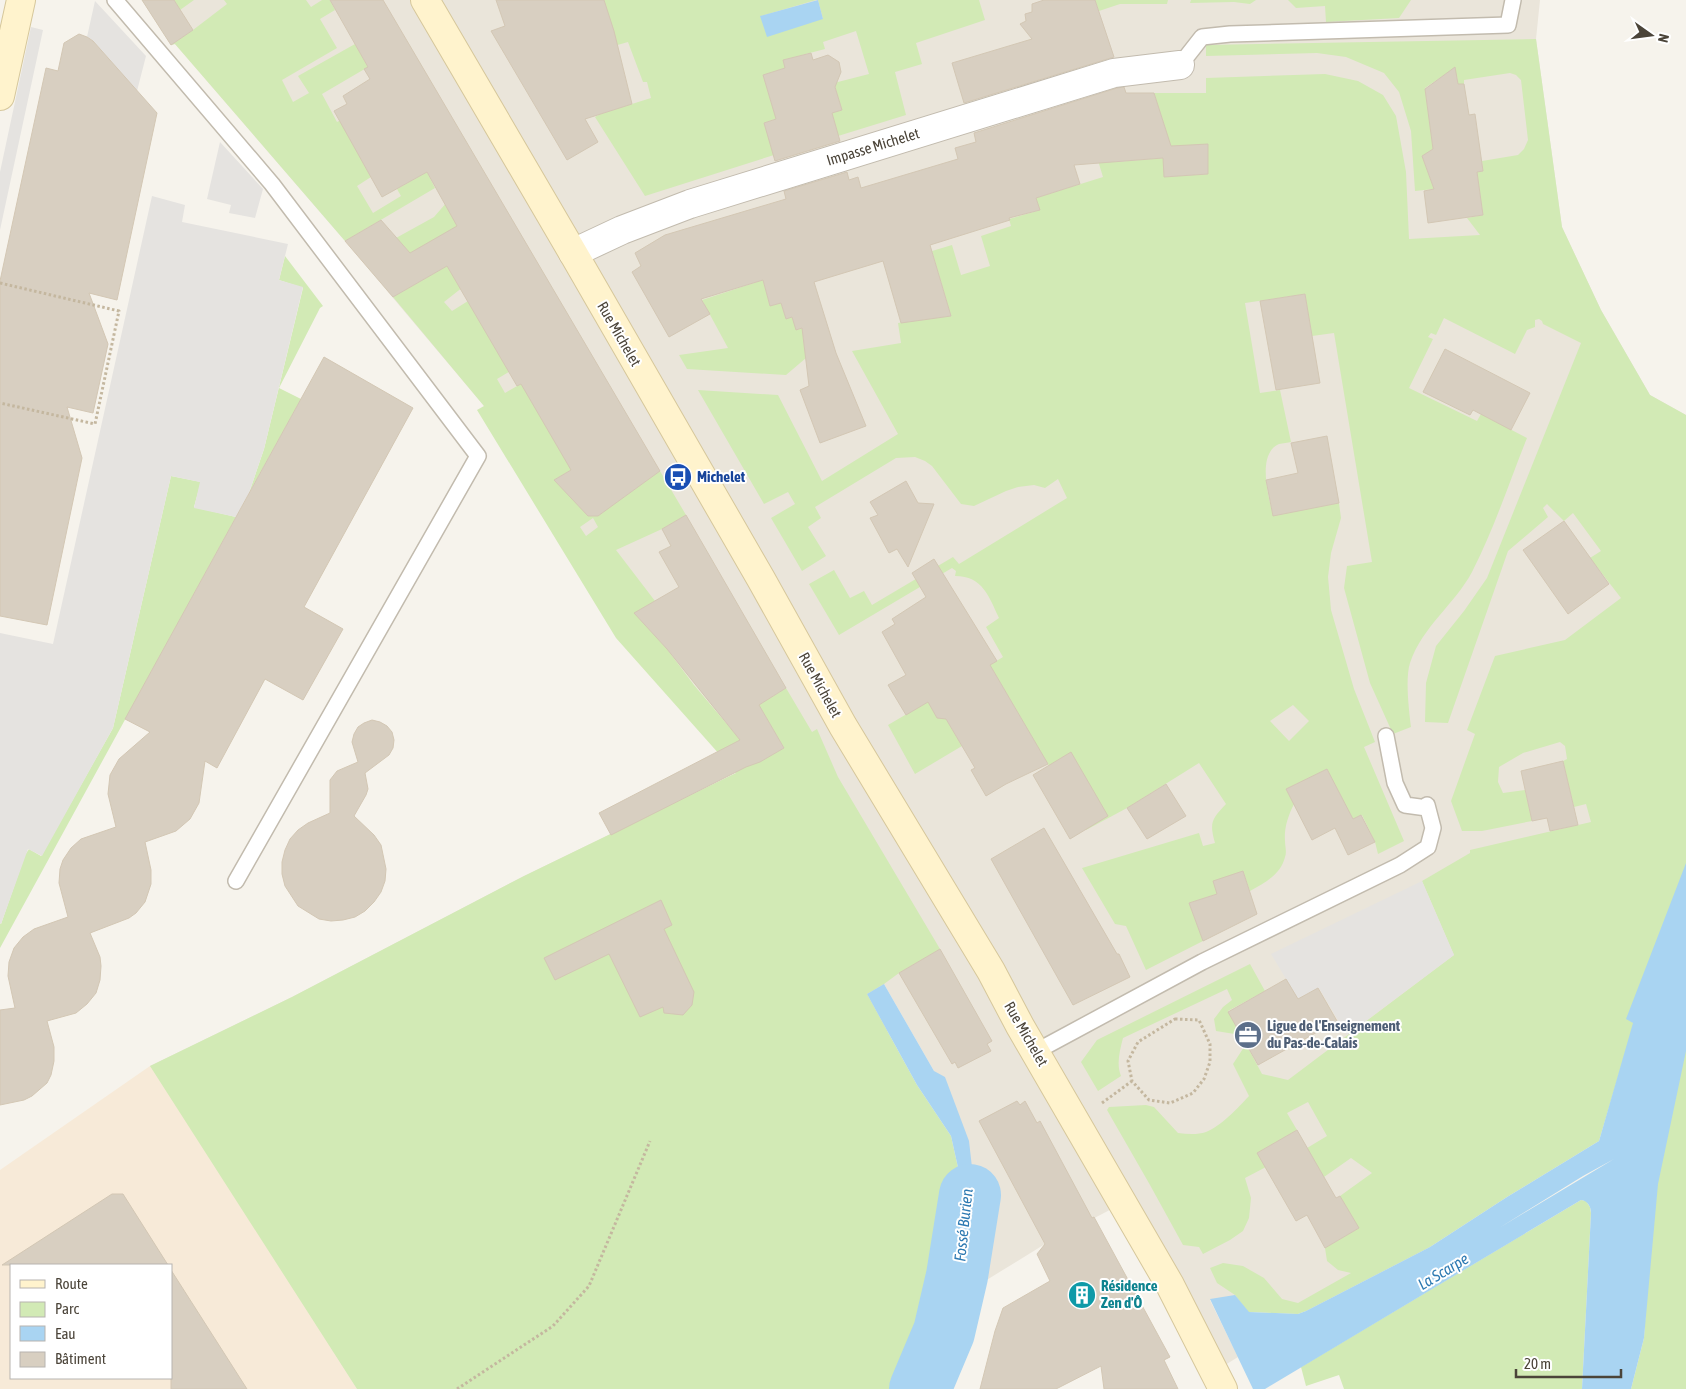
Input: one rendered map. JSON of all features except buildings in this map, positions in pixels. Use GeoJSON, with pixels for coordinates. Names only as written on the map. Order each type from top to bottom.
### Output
{"type":"FeatureCollection","features":[{"type":"Feature","properties":{"kind":"main road"},"geometry":{"type":"LineString","coordinates":[[0,96],[21,0]]}},
{"type":"Feature","properties":{"kind":"main road","name":"Rue Michelet"},"geometry":{"type":"LineString","coordinates":[[425,0],[761,579],[843,726],[991,971],[1035,1052],[1170,1285],[1218,1380]]}},
{"type":"Feature","properties":{"kind":"street","name":"Impasse Michelet"},"geometry":{"type":"LineString","coordinates":[[573,253],[622,230],[709,198],[1114,73],[1180,64]]}},
{"type":"Feature","properties":{"kind":"lane"},"geometry":{"type":"LineString","coordinates":[[115,0],[272,184],[478,456],[236,881]]}},
{"type":"Feature","properties":{"kind":"lane"},"geometry":{"type":"LineString","coordinates":[[1180,64],[1202,37],[1508,25],[1513,0]]}},
{"type":"Feature","properties":{"kind":"lane"},"geometry":{"type":"LineString","coordinates":[[1035,1052],[1202,962],[1400,864],[1428,847],[1433,828],[1427,806],[1405,805],[1395,783],[1386,736]]}},
{"type":"Feature","properties":{"kind":"path"},"geometry":{"type":"LineString","coordinates":[[0,283],[119,311],[95,424],[0,403]]}},
{"type":"Feature","properties":{"kind":"path"},"geometry":{"type":"LineString","coordinates":[[1175,1019],[1198,1020],[1210,1044],[1210,1062],[1204,1079],[1193,1093],[1170,1103],[1149,1100],[1132,1081],[1128,1062],[1138,1042],[1175,1019]]}},
{"type":"Feature","properties":{"kind":"path"},"geometry":{"type":"LineString","coordinates":[[457,1389],[553,1326],[589,1286],[650,1141]]}},
{"type":"Feature","properties":{"kind":"shaded area"},"geometry":{"type":"Polygon","coordinates":[[[142,0],[1540,0],[1536,39],[1562,227],[1601,310],[1650,395],[1686,415],[1686,863],[1430,1247],[1306,1311],[1210,1300],[1238,1357],[1214,1372],[1123,1203],[1045,1244],[985,1281],[957,1276],[970,1194],[934,1071],[884,984],[911,1389],[357,1389],[150,1066],[292,997],[524,876],[759,762],[694,685],[656,636],[568,537],[560,486],[487,405],[484,406],[175,44],[171,45],[142,0]]]}},
{"type":"Feature","properties":{"kind":"shaded area"},"geometry":{"type":"Polygon","coordinates":[[[95,1],[146,56],[137,91],[93,41],[87,37],[95,1]]]}},
{"type":"Feature","properties":{"kind":"shaded area"},"geometry":{"type":"Polygon","coordinates":[[[31,27],[43,30],[0,230],[0,172],[31,27]]]}},
{"type":"Feature","properties":{"kind":"shaded area"},"geometry":{"type":"Polygon","coordinates":[[[220,142],[263,189],[255,218],[229,213],[231,205],[207,199],[220,142]]]}},
{"type":"Feature","properties":{"kind":"shaded area"},"geometry":{"type":"Polygon","coordinates":[[[152,196],[185,205],[182,222],[288,244],[279,280],[303,287],[264,449],[249,493],[236,517],[194,508],[200,482],[171,476],[113,728],[42,856],[28,849],[1,924],[0,633],[53,644],[152,196]]]}},
{"type":"Feature","properties":{"kind":"shaded area"},"geometry":{"type":"Polygon","coordinates":[[[1422,881],[1454,955],[1347,1035],[1319,988],[1298,999],[1271,954],[1422,881]]]}},
{"type":"Feature","properties":{"kind":"shaded area"},"geometry":{"type":"Polygon","coordinates":[[[150,1066],[357,1389],[0,1389],[0,1170],[150,1066]]]}},
{"type":"Feature","properties":{"kind":"green space"},"geometry":{"type":"Polygon","coordinates":[[[174,0],[194,0],[180,10],[174,0]]]}},
{"type":"Feature","properties":{"kind":"green space"},"geometry":{"type":"Polygon","coordinates":[[[224,0],[306,0],[311,7],[322,0],[330,0],[335,10],[320,19],[337,48],[282,80],[293,102],[309,93],[298,76],[355,44],[368,67],[322,94],[337,122],[341,120],[377,155],[363,163],[371,177],[357,186],[373,213],[401,196],[397,189],[427,172],[435,188],[345,241],[175,44],[171,45],[227,4],[224,0]]]}},
{"type":"Feature","properties":{"kind":"green space"},"geometry":{"type":"Polygon","coordinates":[[[604,0],[816,0],[761,16],[823,19],[818,0],[979,0],[985,20],[916,43],[922,64],[895,72],[906,115],[838,136],[832,113],[842,110],[834,83],[869,74],[856,31],[823,42],[825,49],[783,60],[785,68],[763,75],[771,102],[783,116],[764,123],[774,155],[645,196],[595,117],[651,98],[647,82],[643,82],[628,42],[607,48],[604,0]]]}},
{"type":"Feature","properties":{"kind":"green space"},"geometry":{"type":"Polygon","coordinates":[[[1095,0],[1168,0],[1167,4],[1120,4],[1099,11],[1095,0]]]}},
{"type":"Feature","properties":{"kind":"green space"},"geometry":{"type":"Polygon","coordinates":[[[1191,0],[1256,0],[1250,4],[1234,2],[1190,3],[1191,0]]]}},
{"type":"Feature","properties":{"kind":"green space"},"geometry":{"type":"Polygon","coordinates":[[[1288,0],[1411,0],[1399,18],[1326,22],[1325,6],[1296,8],[1288,0]]]}},
{"type":"Feature","properties":{"kind":"green space"},"geometry":{"type":"Polygon","coordinates":[[[1536,39],[1562,227],[1601,310],[1650,395],[1686,415],[1686,1389],[1631,1389],[1644,1338],[1663,1028],[1629,1020],[1634,1023],[1599,1141],[1430,1247],[1298,1314],[1248,1312],[1235,1295],[1217,1283],[1210,1268],[1223,1263],[1243,1266],[1264,1278],[1282,1299],[1298,1303],[1351,1273],[1338,1270],[1327,1261],[1325,1248],[1359,1228],[1340,1196],[1372,1173],[1351,1158],[1324,1177],[1307,1148],[1327,1136],[1308,1102],[1287,1113],[1297,1130],[1258,1153],[1266,1167],[1245,1178],[1251,1198],[1249,1218],[1243,1231],[1203,1254],[1199,1247],[1183,1245],[1107,1110],[1109,1107],[1146,1105],[1154,1107],[1178,1133],[1199,1134],[1212,1129],[1229,1116],[1249,1096],[1233,1064],[1246,1044],[1262,1074],[1288,1080],[1454,955],[1422,881],[1470,853],[1470,850],[1591,822],[1586,804],[1574,807],[1563,761],[1567,759],[1565,746],[1560,742],[1523,753],[1499,767],[1498,782],[1503,793],[1525,790],[1532,821],[1482,831],[1462,831],[1451,801],[1475,734],[1467,730],[1495,656],[1565,640],[1621,598],[1590,558],[1601,551],[1573,513],[1564,521],[1547,504],[1543,508],[1548,517],[1508,551],[1448,723],[1425,722],[1426,683],[1436,646],[1487,578],[1581,343],[1543,324],[1539,319],[1535,320],[1535,327],[1527,330],[1515,354],[1444,318],[1436,335],[1431,333],[1428,337],[1433,339],[1409,388],[1477,421],[1481,414],[1527,438],[1494,523],[1472,572],[1415,650],[1410,663],[1408,677],[1411,727],[1393,734],[1370,683],[1344,588],[1347,566],[1372,562],[1334,333],[1312,336],[1305,294],[1245,303],[1260,393],[1280,390],[1291,442],[1279,444],[1272,449],[1268,457],[1266,477],[1273,515],[1339,503],[1341,518],[1331,553],[1328,577],[1331,610],[1354,689],[1375,742],[1364,747],[1404,841],[1378,854],[1375,842],[1362,815],[1353,819],[1327,769],[1286,789],[1294,804],[1286,827],[1286,855],[1280,868],[1267,881],[1250,891],[1243,871],[1226,877],[1229,890],[1189,903],[1203,941],[1146,970],[1126,926],[1115,924],[1082,868],[1199,833],[1203,846],[1215,843],[1212,830],[1213,821],[1226,804],[1199,763],[1127,808],[1086,830],[1079,817],[1100,803],[1071,753],[1049,766],[990,665],[1003,657],[986,627],[999,618],[988,595],[979,584],[965,577],[955,576],[956,571],[952,568],[839,635],[809,584],[834,570],[850,598],[864,591],[872,605],[953,557],[959,564],[1067,498],[1058,479],[1045,488],[1034,485],[1018,487],[974,506],[961,504],[932,466],[925,461],[915,457],[896,458],[815,507],[821,518],[808,527],[826,556],[802,571],[771,518],[795,504],[788,492],[764,504],[698,390],[778,395],[822,481],[898,434],[852,351],[901,343],[898,323],[951,316],[932,251],[952,245],[961,275],[990,266],[981,236],[1011,226],[1009,219],[1040,210],[1036,198],[1103,177],[1096,154],[1116,162],[1163,158],[1165,177],[1208,174],[1208,155],[1171,146],[1154,93],[1206,93],[1206,78],[1325,74],[1358,81],[1383,95],[1396,116],[1406,172],[1409,239],[1480,235],[1467,218],[1483,215],[1477,172],[1483,171],[1482,161],[1518,155],[1524,149],[1528,140],[1521,80],[1516,75],[1510,73],[1464,80],[1464,84],[1458,84],[1457,76],[1447,73],[1425,88],[1433,149],[1422,156],[1434,189],[1415,191],[1411,131],[1399,92],[1384,73],[1346,57],[1317,53],[1206,56],[1206,45],[1536,39]],[[1293,705],[1270,721],[1289,741],[1309,721],[1293,705]]]}},
{"type":"Feature","properties":{"kind":"green space"},"geometry":{"type":"Polygon","coordinates":[[[447,202],[479,231],[410,253],[396,238],[434,217],[447,202]]]}},
{"type":"Feature","properties":{"kind":"green space"},"geometry":{"type":"Polygon","coordinates":[[[285,256],[323,306],[320,308],[279,388],[301,399],[249,493],[264,449],[303,288],[279,280],[285,256]]]}},
{"type":"Feature","properties":{"kind":"green space"},"geometry":{"type":"Polygon","coordinates":[[[461,258],[463,287],[444,302],[452,311],[468,301],[535,356],[497,379],[505,393],[531,378],[581,464],[554,480],[624,497],[660,471],[686,515],[662,529],[616,550],[655,601],[635,613],[667,649],[694,685],[759,762],[784,748],[744,680],[758,673],[772,697],[786,688],[812,732],[817,729],[838,777],[940,949],[867,994],[917,1085],[951,1136],[963,1190],[946,1292],[911,1389],[357,1389],[150,1066],[292,997],[524,876],[736,773],[616,638],[477,410],[484,406],[393,297],[461,258]],[[593,518],[580,527],[586,536],[598,527],[593,518]]]}},
{"type":"Feature","properties":{"kind":"green space"},"geometry":{"type":"Polygon","coordinates":[[[763,280],[770,306],[781,303],[786,319],[792,317],[797,330],[809,326],[812,336],[803,337],[806,358],[786,375],[687,369],[679,355],[728,348],[702,300],[763,280]]]}},
{"type":"Feature","properties":{"kind":"green space"},"geometry":{"type":"Polygon","coordinates":[[[171,476],[201,482],[194,507],[236,517],[0,948],[0,923],[25,855],[29,849],[41,856],[113,728],[171,476]]]}},
{"type":"Feature","properties":{"kind":"green space"},"geometry":{"type":"Polygon","coordinates":[[[934,698],[962,746],[915,774],[888,725],[934,698]]]}},
{"type":"Feature","properties":{"kind":"green space"},"geometry":{"type":"Polygon","coordinates":[[[1250,964],[1265,991],[1228,1011],[1241,1035],[1216,1031],[1214,1019],[1223,1007],[1232,1000],[1227,989],[1123,1038],[1119,1062],[1121,1076],[1098,1091],[1081,1062],[1097,1040],[1250,964]]]}},
{"type":"Feature","properties":{"kind":"green space"},"geometry":{"type":"Polygon","coordinates":[[[1581,1200],[1586,1201],[1591,1213],[1582,1389],[1344,1389],[1339,1375],[1306,1386],[1301,1367],[1581,1200]]]}},
{"type":"Feature","properties":{"kind":"water"},"geometry":{"type":"Polygon","coordinates":[[[818,0],[823,19],[767,37],[760,16],[818,0]]]}},
{"type":"Feature","properties":{"kind":"water","name":"La Scarpe"},"geometry":{"type":"Polygon","coordinates":[[[1686,863],[1686,1051],[1658,1184],[1644,1338],[1631,1389],[1582,1389],[1591,1213],[1589,1205],[1581,1200],[1265,1389],[1253,1389],[1210,1299],[1235,1295],[1249,1312],[1298,1314],[1306,1311],[1430,1247],[1599,1141],[1633,1023],[1626,1019],[1686,863]],[[1614,1159],[1583,1176],[1499,1228],[1614,1159]]]}},
{"type":"Feature","properties":{"kind":"water"},"geometry":{"type":"Polygon","coordinates":[[[884,984],[934,1071],[945,1077],[969,1141],[975,1194],[944,1332],[920,1389],[911,1389],[946,1292],[963,1190],[951,1136],[917,1085],[867,994],[884,984]]]}},
{"type":"Feature","properties":{"kind":"waterway","name":"Fossé Burien"},"geometry":{"type":"LineString","coordinates":[[920,1389],[944,1332],[957,1276],[970,1195]]}},
{"type":"Feature","properties":{"kind":"place","name":"Michelet"},"geometry":{"type":"Point","coordinates":[678,477]}},
{"type":"Feature","properties":{"kind":"place","name":"Ligue de l'Enseignement du Pas-de-Calais"},"geometry":{"type":"Point","coordinates":[1248,1035]}},
{"type":"Feature","properties":{"kind":"place","name":"Résidence Zen d'Ô"},"geometry":{"type":"Point","coordinates":[1082,1295]}}]}
